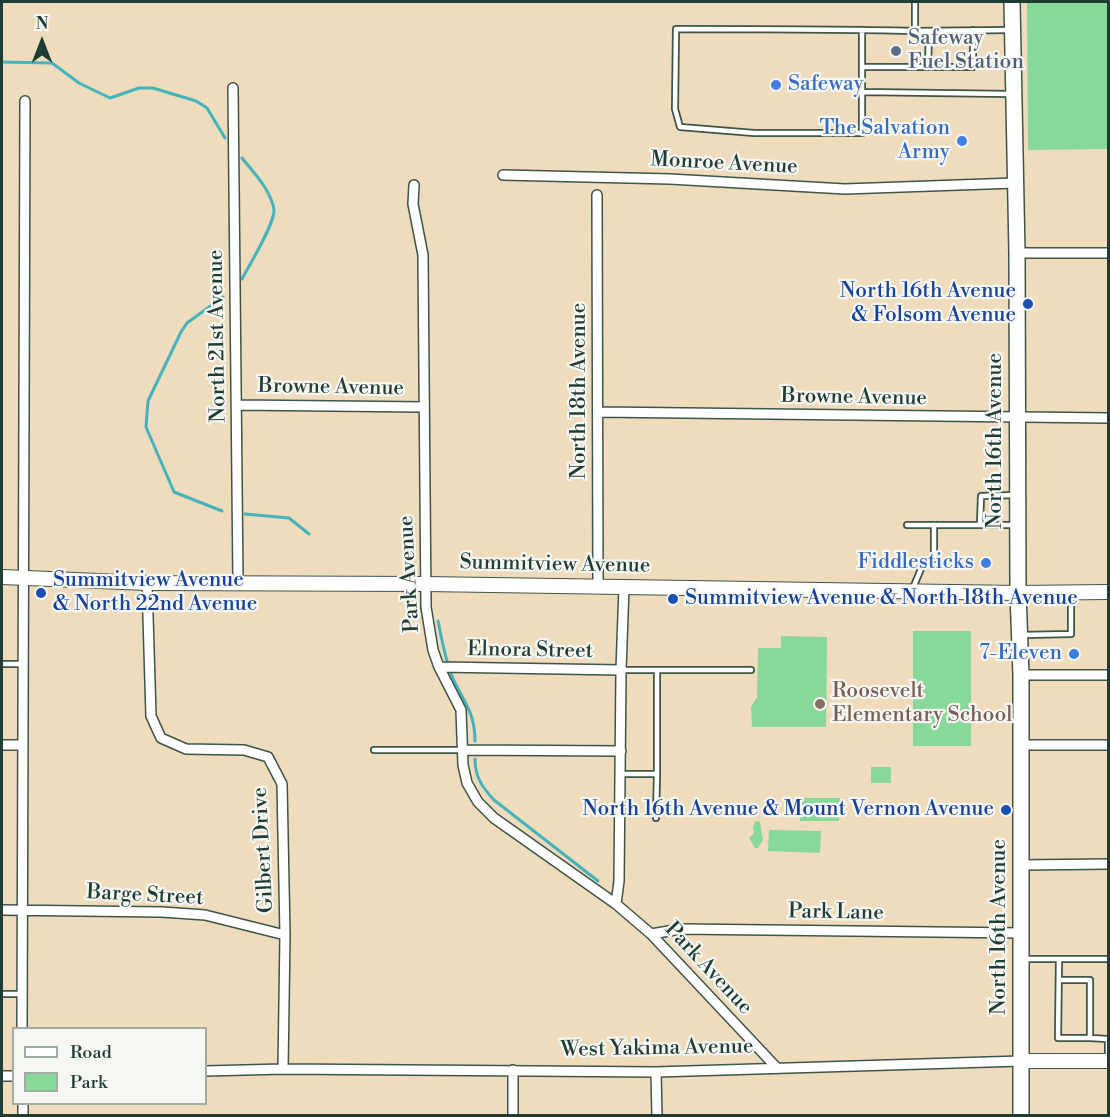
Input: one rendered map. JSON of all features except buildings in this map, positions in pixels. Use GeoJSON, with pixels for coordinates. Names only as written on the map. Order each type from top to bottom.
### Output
{"type":"FeatureCollection","features":[{"type":"Feature","properties":{"kind":"main road","name":"North 16th Avenue"},"geometry":{"type":"LineString","coordinates":[[1012,2],[1017,253],[1018,593],[1022,675],[1021,1116]]}},
{"type":"Feature","properties":{"kind":"main road","name":"Summitview Avenue"},"geometry":{"type":"LineString","coordinates":[[2,577],[147,583],[238,582],[1018,593],[1108,592]]}},
{"type":"Feature","properties":{"kind":"main road","name":"West Yakima Avenue"},"geometry":{"type":"LineString","coordinates":[[1021,1061],[1108,1061]]}},
{"type":"Feature","properties":{"kind":"street","name":"North 21st Avenue"},"geometry":{"type":"LineString","coordinates":[[233,88],[238,582]]}},
{"type":"Feature","properties":{"kind":"street"},"geometry":{"type":"LineString","coordinates":[[22,1027],[25,100]]}},
{"type":"Feature","properties":{"kind":"street","name":"Monroe Avenue"},"geometry":{"type":"LineString","coordinates":[[504,175],[670,179],[846,189],[1015,183]]}},
{"type":"Feature","properties":{"kind":"street","name":"Park Avenue"},"geometry":{"type":"LineString","coordinates":[[414,185],[412,204],[423,255],[425,584],[428,626],[461,710],[467,783],[478,802],[494,818],[616,904],[651,934],[777,1068]]}},
{"type":"Feature","properties":{"kind":"street","name":"North 18th Avenue"},"geometry":{"type":"LineString","coordinates":[[597,195],[598,587]]}},
{"type":"Feature","properties":{"kind":"street"},"geometry":{"type":"LineString","coordinates":[[1017,253],[1108,253]]}},
{"type":"Feature","properties":{"kind":"street","name":"Browne Avenue"},"geometry":{"type":"LineString","coordinates":[[237,405],[424,407]]}},
{"type":"Feature","properties":{"kind":"street","name":"Browne Avenue"},"geometry":{"type":"LineString","coordinates":[[599,412],[1108,418]]}},
{"type":"Feature","properties":{"kind":"street","name":"Gilbert Drive"},"geometry":{"type":"LineString","coordinates":[[147,583],[151,716],[161,738],[186,749],[244,750],[268,757],[282,784],[285,935],[283,1069]]}},
{"type":"Feature","properties":{"kind":"street"},"geometry":{"type":"LineString","coordinates":[[616,904],[619,880],[624,587]]}},
{"type":"Feature","properties":{"kind":"street","name":"Elnora Street"},"geometry":{"type":"LineString","coordinates":[[446,668],[621,670]]}},
{"type":"Feature","properties":{"kind":"street"},"geometry":{"type":"LineString","coordinates":[[1022,675],[1108,675]]}},
{"type":"Feature","properties":{"kind":"street"},"geometry":{"type":"LineString","coordinates":[[2,745],[23,745]]}},
{"type":"Feature","properties":{"kind":"street"},"geometry":{"type":"LineString","coordinates":[[1021,745],[1108,745]]}},
{"type":"Feature","properties":{"kind":"street"},"geometry":{"type":"LineString","coordinates":[[463,750],[621,751]]}},
{"type":"Feature","properties":{"kind":"street"},"geometry":{"type":"LineString","coordinates":[[1022,865],[1108,864]]}},
{"type":"Feature","properties":{"kind":"street","name":"Barge Street"},"geometry":{"type":"LineString","coordinates":[[2,910],[162,912],[205,915],[285,935]]}},
{"type":"Feature","properties":{"kind":"street","name":"Park Lane"},"geometry":{"type":"LineString","coordinates":[[651,934],[681,929],[1021,933]]}},
{"type":"Feature","properties":{"kind":"street","name":"West Yakima Avenue"},"geometry":{"type":"LineString","coordinates":[[207,1071],[283,1069],[656,1072],[1021,1061]]}},
{"type":"Feature","properties":{"kind":"street"},"geometry":{"type":"LineString","coordinates":[[513,1070],[513,1116]]}},
{"type":"Feature","properties":{"kind":"street"},"geometry":{"type":"LineString","coordinates":[[656,1072],[657,1116]]}},
{"type":"Feature","properties":{"kind":"lane"},"geometry":{"type":"LineString","coordinates":[[915,2],[915,31]]}},
{"type":"Feature","properties":{"kind":"lane"},"geometry":{"type":"LineString","coordinates":[[862,30],[862,133],[754,133],[680,128],[675,109],[676,29],[1012,30]]}},
{"type":"Feature","properties":{"kind":"lane"},"geometry":{"type":"LineString","coordinates":[[862,67],[973,67],[973,30]]}},
{"type":"Feature","properties":{"kind":"lane"},"geometry":{"type":"LineString","coordinates":[[928,67],[929,31]]}},
{"type":"Feature","properties":{"kind":"lane"},"geometry":{"type":"LineString","coordinates":[[862,92],[1014,94]]}},
{"type":"Feature","properties":{"kind":"lane"},"geometry":{"type":"LineString","coordinates":[[980,525],[981,496],[1017,495]]}},
{"type":"Feature","properties":{"kind":"lane"},"geometry":{"type":"LineString","coordinates":[[907,525],[1017,525]]}},
{"type":"Feature","properties":{"kind":"lane"},"geometry":{"type":"LineString","coordinates":[[912,590],[922,564],[934,559],[934,525]]}},
{"type":"Feature","properties":{"kind":"lane"},"geometry":{"type":"LineString","coordinates":[[1020,635],[1071,634],[1071,592]]}},
{"type":"Feature","properties":{"kind":"lane"},"geometry":{"type":"LineString","coordinates":[[2,664],[23,664]]}},
{"type":"Feature","properties":{"kind":"lane"},"geometry":{"type":"LineString","coordinates":[[621,670],[657,672],[751,670]]}},
{"type":"Feature","properties":{"kind":"lane"},"geometry":{"type":"LineString","coordinates":[[656,818],[657,672]]}},
{"type":"Feature","properties":{"kind":"lane"},"geometry":{"type":"LineString","coordinates":[[374,750],[463,750]]}},
{"type":"Feature","properties":{"kind":"lane"},"geometry":{"type":"LineString","coordinates":[[621,774],[657,774]]}},
{"type":"Feature","properties":{"kind":"lane"},"geometry":{"type":"LineString","coordinates":[[1020,959],[1108,959]]}},
{"type":"Feature","properties":{"kind":"lane"},"geometry":{"type":"LineString","coordinates":[[1059,959],[1058,1038],[1108,1038],[1108,1061]]}},
{"type":"Feature","properties":{"kind":"lane"},"geometry":{"type":"LineString","coordinates":[[1059,980],[1090,980],[1090,1038]]}},
{"type":"Feature","properties":{"kind":"lane"},"geometry":{"type":"LineString","coordinates":[[2,994],[22,994]]}},
{"type":"Feature","properties":{"kind":"green space"},"geometry":{"type":"Polygon","coordinates":[[[1027,2],[1108,2],[1108,149],[1028,150],[1027,2]]]}},
{"type":"Feature","properties":{"kind":"green space"},"geometry":{"type":"Polygon","coordinates":[[[913,631],[971,631],[971,746],[913,746],[913,631]]]}},
{"type":"Feature","properties":{"kind":"green space"},"geometry":{"type":"Polygon","coordinates":[[[781,636],[827,637],[826,727],[752,727],[751,707],[757,697],[758,648],[781,648],[781,636]]]}},
{"type":"Feature","properties":{"kind":"green space"},"geometry":{"type":"Polygon","coordinates":[[[871,767],[891,767],[891,783],[871,783],[871,767]]]}},
{"type":"Feature","properties":{"kind":"green space"},"geometry":{"type":"Polygon","coordinates":[[[800,798],[840,798],[839,821],[800,821],[800,798]]]}},
{"type":"Feature","properties":{"kind":"green space"},"geometry":{"type":"Polygon","coordinates":[[[755,821],[760,822],[763,840],[758,848],[755,848],[749,838],[754,833],[755,821]]]}},
{"type":"Feature","properties":{"kind":"green space"},"geometry":{"type":"Polygon","coordinates":[[[769,830],[821,831],[820,853],[768,851],[769,830]]]}},
{"type":"Feature","properties":{"kind":"waterway"},"geometry":{"type":"LineString","coordinates":[[2,62],[52,63],[79,83],[110,98],[139,88],[153,88],[196,101],[207,108],[225,138]]}},
{"type":"Feature","properties":{"kind":"waterway"},"geometry":{"type":"LineString","coordinates":[[242,158],[266,189],[274,210],[266,234],[242,279]]}},
{"type":"Feature","properties":{"kind":"waterway"},"geometry":{"type":"LineString","coordinates":[[222,511],[174,492],[146,427],[148,401],[181,332],[187,323],[223,297]]}},
{"type":"Feature","properties":{"kind":"waterway"},"geometry":{"type":"LineString","coordinates":[[245,514],[289,518],[309,534]]}},
{"type":"Feature","properties":{"kind":"waterway"},"geometry":{"type":"LineString","coordinates":[[438,621],[450,670],[471,714],[475,741]]}},
{"type":"Feature","properties":{"kind":"waterway"},"geometry":{"type":"LineString","coordinates":[[475,759],[480,781],[494,800],[598,881]]}},
{"type":"Feature","properties":{"kind":"place","name":"Safeway Fuel Station"},"geometry":{"type":"Point","coordinates":[896,51]}},
{"type":"Feature","properties":{"kind":"place","name":"Safeway"},"geometry":{"type":"Point","coordinates":[776,85]}},
{"type":"Feature","properties":{"kind":"place","name":"The Salvation Army"},"geometry":{"type":"Point","coordinates":[962,141]}},
{"type":"Feature","properties":{"kind":"place","name":"North 16th Avenue & Folsom Avenue"},"geometry":{"type":"Point","coordinates":[1028,304]}},
{"type":"Feature","properties":{"kind":"place","name":"Fiddlesticks"},"geometry":{"type":"Point","coordinates":[986,563]}},
{"type":"Feature","properties":{"kind":"place","name":"Summitview Avenue & North 22nd Avenue"},"geometry":{"type":"Point","coordinates":[41,593]}},
{"type":"Feature","properties":{"kind":"place","name":"Summitview Avenue & North 18th Avenue"},"geometry":{"type":"Point","coordinates":[673,599]}},
{"type":"Feature","properties":{"kind":"place","name":"7-Eleven"},"geometry":{"type":"Point","coordinates":[1074,654]}},
{"type":"Feature","properties":{"kind":"place","name":"Roosevelt Elementary School"},"geometry":{"type":"Point","coordinates":[820,704]}},
{"type":"Feature","properties":{"kind":"place","name":"North 16th Avenue & Mount Vernon Avenue"},"geometry":{"type":"Point","coordinates":[1006,810]}}]}
